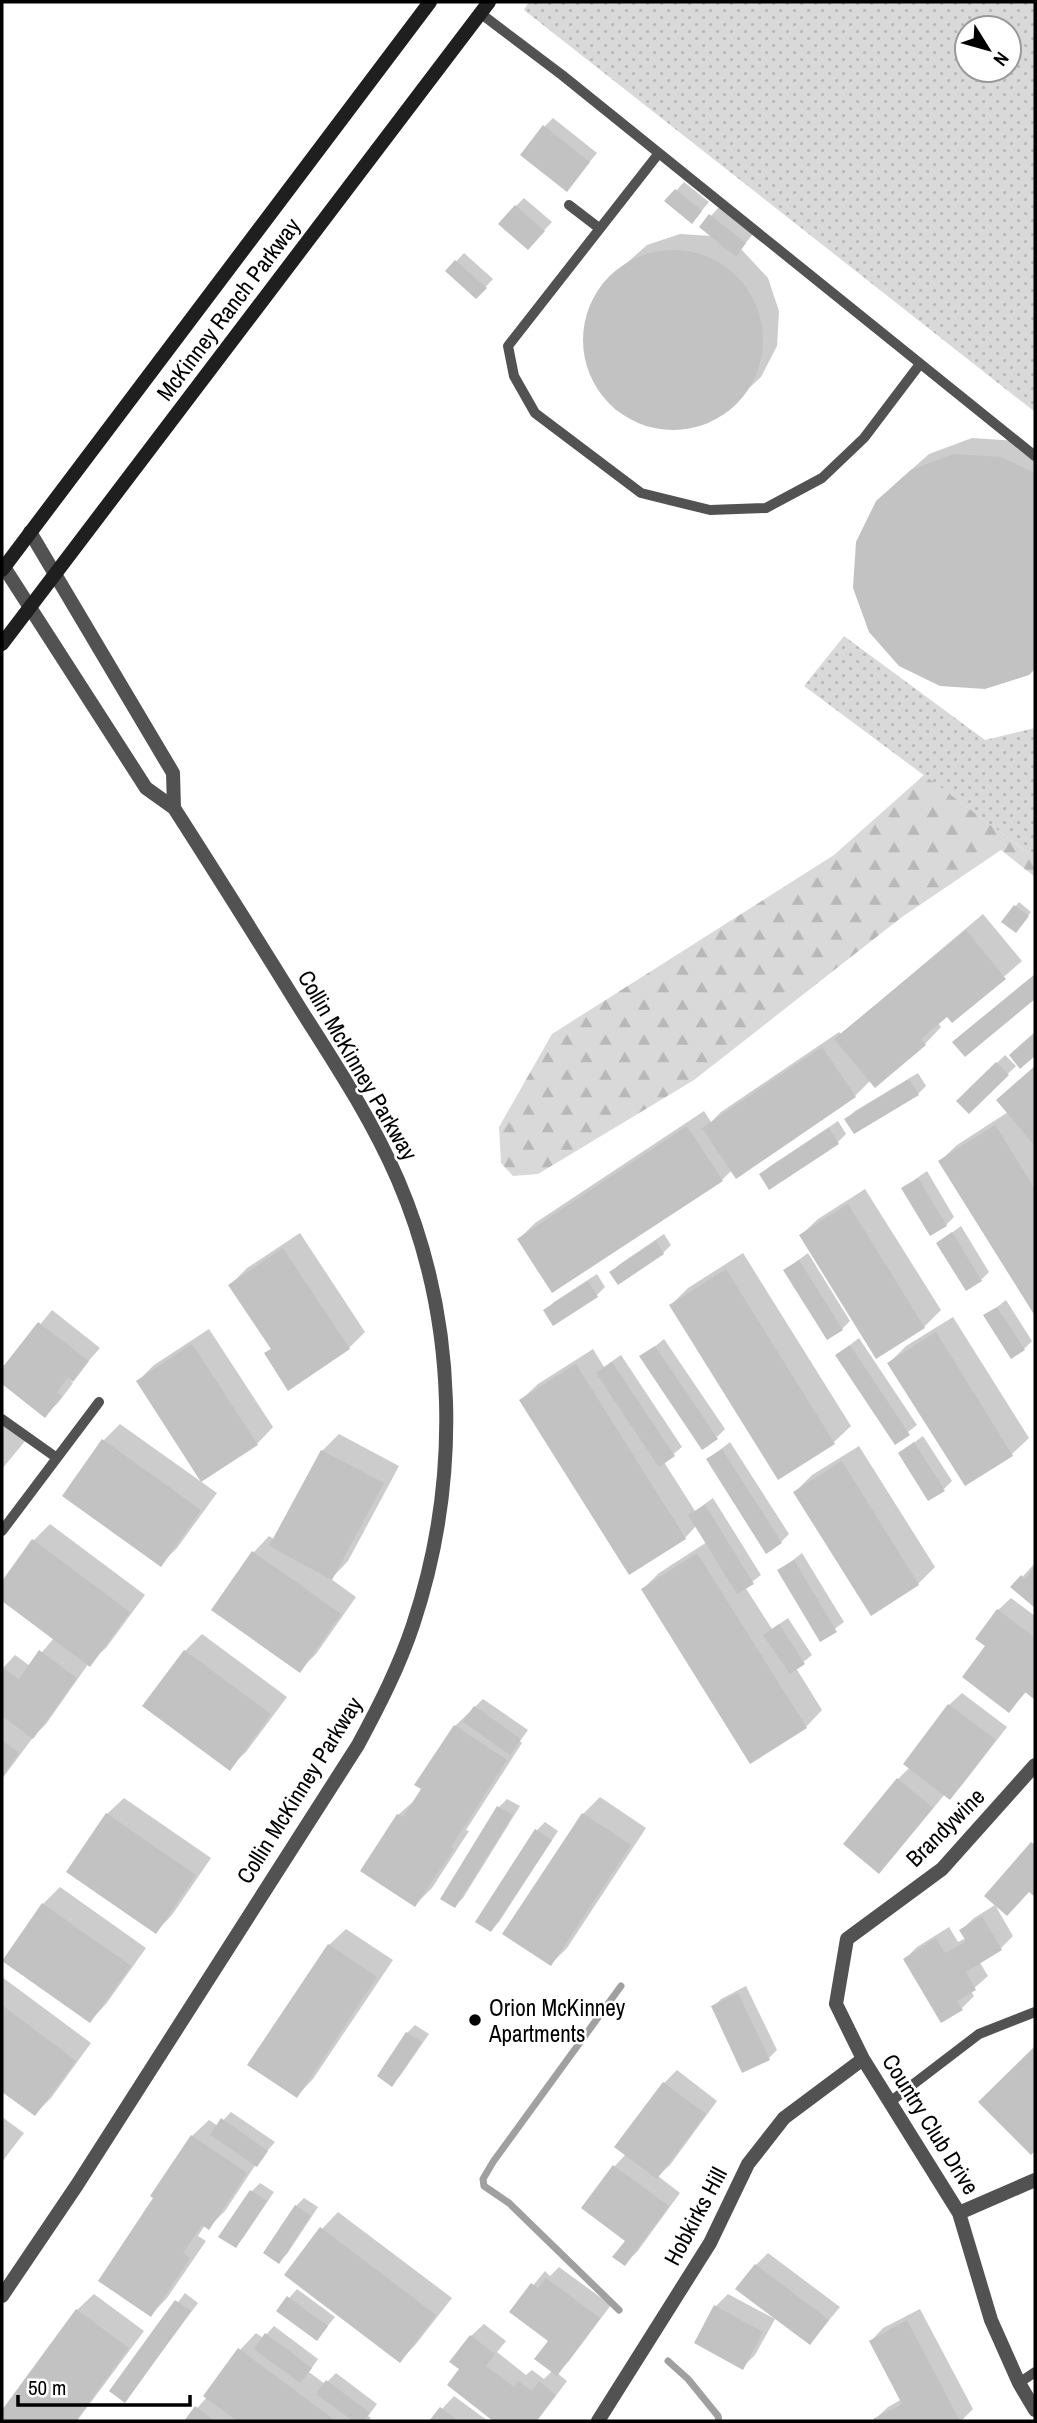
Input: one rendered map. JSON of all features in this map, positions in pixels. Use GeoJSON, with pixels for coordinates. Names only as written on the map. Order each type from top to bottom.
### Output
{"type":"FeatureCollection","features":[{"type":"Feature","properties":{"kind":"main road","name":"McKinney Ranch Parkway"},"geometry":{"type":"LineString","coordinates":[[3,568],[430,2]]}},
{"type":"Feature","properties":{"kind":"main road","name":"McKinney Ranch Parkway"},"geometry":{"type":"LineString","coordinates":[[2,644],[485,8]]}},
{"type":"Feature","properties":{"kind":"street"},"geometry":{"type":"LineString","coordinates":[[30,532],[173,773],[174,808]]}},
{"type":"Feature","properties":{"kind":"street","name":"Collin McKinney Parkway"},"geometry":{"type":"LineString","coordinates":[[2,2297],[77,2185],[358,1745],[386,1692],[413,1626],[435,1546],[447,1439],[444,1372],[422,1247],[398,1180],[364,1111],[174,808],[146,788],[3,568]]}},
{"type":"Feature","properties":{"kind":"street","name":"Brandywine"},"geometry":{"type":"LineString","coordinates":[[847,1939],[942,1869],[1035,1765]]}},
{"type":"Feature","properties":{"kind":"street","name":"Country Club Drive"},"geometry":{"type":"LineString","coordinates":[[847,1939],[836,2004],[863,2059],[959,2213],[991,2320],[1018,2383],[1035,2410]]}},
{"type":"Feature","properties":{"kind":"street","name":"Hobkirks Hill"},"geometry":{"type":"LineString","coordinates":[[598,2421],[710,2244],[748,2164],[784,2118],[863,2059]]}},
{"type":"Feature","properties":{"kind":"street"},"geometry":{"type":"LineString","coordinates":[[959,2213],[1035,2180]]}},
{"type":"Feature","properties":{"kind":"lane"},"geometry":{"type":"LineString","coordinates":[[485,8],[562,75],[1035,456]]}},
{"type":"Feature","properties":{"kind":"lane"},"geometry":{"type":"LineString","coordinates":[[659,153],[508,346],[514,376],[535,413],[642,493],[710,510],[766,508],[822,478],[864,438],[920,364]]}},
{"type":"Feature","properties":{"kind":"lane"},"geometry":{"type":"LineString","coordinates":[[569,205],[599,228]]}},
{"type":"Feature","properties":{"kind":"lane"},"geometry":{"type":"LineString","coordinates":[[2,1531],[99,1402]]}},
{"type":"Feature","properties":{"kind":"lane"},"geometry":{"type":"LineString","coordinates":[[2,1419],[57,1458]]}},
{"type":"Feature","properties":{"kind":"lane"},"geometry":{"type":"LineString","coordinates":[[890,2102],[979,2034],[1035,2012]]}},
{"type":"Feature","properties":{"kind":"lane"},"geometry":{"type":"LineString","coordinates":[[1018,2383],[1035,2372]]}},
{"type":"Feature","properties":{"kind":"green space"},"geometry":{"type":"Polygon","coordinates":[[[529,2],[1035,2],[1035,412],[524,10],[529,2]]]}},
{"type":"Feature","properties":{"kind":"green space"},"geometry":{"type":"Polygon","coordinates":[[[844,636],[985,740],[1035,728],[1035,858],[804,686],[844,636]]]}},
{"type":"Feature","properties":{"kind":"green space"},"geometry":{"type":"Polygon","coordinates":[[[924,775],[1035,858],[1035,877],[1001,850],[902,917],[694,1080],[538,1174],[513,1176],[501,1163],[499,1127],[552,1034],[834,855],[924,775]]]}},
{"type":"Feature","properties":{"kind":"building"},"geometry":{"type":"Polygon","coordinates":[[[543,125],[590,162],[567,192],[520,155],[543,125]]]}},
{"type":"Feature","properties":{"kind":"building"},"geometry":{"type":"Polygon","coordinates":[[[675,189],[702,211],[692,224],[664,201],[675,189]]]}},
{"type":"Feature","properties":{"kind":"building"},"geometry":{"type":"Polygon","coordinates":[[[515,205],[545,231],[528,250],[498,224],[515,205]]]}},
{"type":"Feature","properties":{"kind":"building"},"geometry":{"type":"Polygon","coordinates":[[[709,214],[746,243],[736,257],[699,227],[709,214]]]}},
{"type":"Feature","properties":{"kind":"building"},"geometry":{"type":"Polygon","coordinates":[[[673,250],[707,257],[737,276],[756,306],[763,340],[756,374],[737,404],[707,423],[673,430],[639,423],[609,404],[590,374],[583,340],[590,306],[609,276],[639,257],[673,250]]]}},
{"type":"Feature","properties":{"kind":"building"},"geometry":{"type":"Polygon","coordinates":[[[455,260],[487,288],[476,299],[445,271],[455,260]]]}},
{"type":"Feature","properties":{"kind":"building"},"geometry":{"type":"Polygon","coordinates":[[[954,454],[1001,457],[1035,473],[1035,669],[1029,675],[985,689],[940,686],[899,666],[869,632],[853,588],[856,542],[876,501],[911,470],[954,454]]]}},
{"type":"Feature","properties":{"kind":"building"},"geometry":{"type":"Polygon","coordinates":[[[1014,905],[1029,916],[1016,933],[1001,922],[1014,905]]]}},
{"type":"Feature","properties":{"kind":"building"},"geometry":{"type":"Polygon","coordinates":[[[966,930],[1006,979],[952,1023],[947,1017],[921,1039],[926,1045],[875,1088],[834,1039],[966,930]]]}},
{"type":"Feature","properties":{"kind":"building"},"geometry":{"type":"Polygon","coordinates":[[[1035,974],[1035,999],[965,1057],[952,1042],[1035,974]]]}},
{"type":"Feature","properties":{"kind":"building"},"geometry":{"type":"Polygon","coordinates":[[[1035,1032],[1035,1056],[1020,1069],[1009,1055],[1035,1032]]]}},
{"type":"Feature","properties":{"kind":"building"},"geometry":{"type":"Polygon","coordinates":[[[822,1047],[856,1097],[736,1179],[702,1128],[822,1047]]]}},
{"type":"Feature","properties":{"kind":"building"},"geometry":{"type":"Polygon","coordinates":[[[996,1062],[1009,1075],[969,1114],[956,1101],[996,1062]]]}},
{"type":"Feature","properties":{"kind":"building"},"geometry":{"type":"Polygon","coordinates":[[[1035,1066],[1035,1146],[996,1100],[1035,1066]]]}},
{"type":"Feature","properties":{"kind":"building"},"geometry":{"type":"Polygon","coordinates":[[[909,1079],[919,1095],[854,1134],[844,1119],[909,1079]]]}},
{"type":"Feature","properties":{"kind":"building"},"geometry":{"type":"Polygon","coordinates":[[[995,1125],[1035,1189],[1035,1316],[938,1161],[995,1125]]]}},
{"type":"Feature","properties":{"kind":"building"},"geometry":{"type":"Polygon","coordinates":[[[687,1126],[723,1181],[552,1293],[517,1239],[687,1126]]]}},
{"type":"Feature","properties":{"kind":"building"},"geometry":{"type":"Polygon","coordinates":[[[829,1128],[839,1144],[769,1190],[759,1174],[829,1128]]]}},
{"type":"Feature","properties":{"kind":"building"},"geometry":{"type":"Polygon","coordinates":[[[918,1178],[947,1226],[930,1236],[901,1188],[918,1178]]]}},
{"type":"Feature","properties":{"kind":"building"},"geometry":{"type":"Polygon","coordinates":[[[848,1204],[925,1328],[876,1359],[799,1235],[848,1204]]]}},
{"type":"Feature","properties":{"kind":"building"},"geometry":{"type":"Polygon","coordinates":[[[952,1232],[982,1281],[966,1291],[936,1243],[952,1232]]]}},
{"type":"Feature","properties":{"kind":"building"},"geometry":{"type":"Polygon","coordinates":[[[656,1241],[664,1254],[618,1285],[609,1272],[656,1241]]]}},
{"type":"Feature","properties":{"kind":"building"},"geometry":{"type":"Polygon","coordinates":[[[283,1248],[350,1349],[288,1391],[264,1353],[271,1349],[228,1285],[283,1248]]]}},
{"type":"Feature","properties":{"kind":"building"},"geometry":{"type":"Polygon","coordinates":[[[799,1260],[843,1330],[827,1340],[783,1270],[799,1260]]]}},
{"type":"Feature","properties":{"kind":"building"},"geometry":{"type":"Polygon","coordinates":[[[726,1269],[835,1444],[778,1480],[669,1305],[726,1269]]]}},
{"type":"Feature","properties":{"kind":"building"},"geometry":{"type":"Polygon","coordinates":[[[588,1281],[598,1297],[553,1326],[543,1310],[588,1281]]]}},
{"type":"Feature","properties":{"kind":"building"},"geometry":{"type":"Polygon","coordinates":[[[997,1307],[1025,1350],[1011,1359],[983,1315],[997,1307]]]}},
{"type":"Feature","properties":{"kind":"building"},"geometry":{"type":"Polygon","coordinates":[[[38,1322],[89,1361],[73,1382],[68,1377],[57,1392],[62,1396],[45,1418],[2,1384],[2,1368],[38,1322]]]}},
{"type":"Feature","properties":{"kind":"building"},"geometry":{"type":"Polygon","coordinates":[[[936,1332],[1013,1456],[965,1486],[887,1363],[936,1332]]]}},
{"type":"Feature","properties":{"kind":"building"},"geometry":{"type":"Polygon","coordinates":[[[192,1344],[258,1445],[201,1482],[136,1381],[192,1344]]]}},
{"type":"Feature","properties":{"kind":"building"},"geometry":{"type":"Polygon","coordinates":[[[850,1345],[910,1435],[895,1445],[835,1355],[850,1345]]]}},
{"type":"Feature","properties":{"kind":"building"},"geometry":{"type":"Polygon","coordinates":[[[655,1346],[718,1439],[702,1450],[639,1356],[655,1346]]]}},
{"type":"Feature","properties":{"kind":"building"},"geometry":{"type":"Polygon","coordinates":[[[612,1362],[675,1456],[659,1467],[596,1373],[612,1362]]]}},
{"type":"Feature","properties":{"kind":"building"},"geometry":{"type":"Polygon","coordinates":[[[576,1364],[686,1539],[629,1575],[519,1400],[576,1364]]]}},
{"type":"Feature","properties":{"kind":"building"},"geometry":{"type":"Polygon","coordinates":[[[102,1439],[201,1510],[161,1567],[62,1496],[102,1439]]]}},
{"type":"Feature","properties":{"kind":"building"},"geometry":{"type":"Polygon","coordinates":[[[914,1442],[945,1491],[928,1501],[898,1453],[914,1442]]]}},
{"type":"Feature","properties":{"kind":"building"},"geometry":{"type":"Polygon","coordinates":[[[722,1449],[782,1543],[766,1554],[706,1459],[722,1449]]]}},
{"type":"Feature","properties":{"kind":"building"},"geometry":{"type":"Polygon","coordinates":[[[321,1450],[384,1483],[332,1580],[269,1546],[321,1450]]]}},
{"type":"Feature","properties":{"kind":"building"},"geometry":{"type":"Polygon","coordinates":[[[842,1461],[919,1585],[871,1616],[793,1492],[842,1461]]]}},
{"type":"Feature","properties":{"kind":"building"},"geometry":{"type":"Polygon","coordinates":[[[705,1505],[754,1584],[737,1594],[688,1515],[705,1505]]]}},
{"type":"Feature","properties":{"kind":"building"},"geometry":{"type":"Polygon","coordinates":[[[32,1539],[130,1612],[90,1667],[2,1601],[2,1581],[32,1539]]]}},
{"type":"Feature","properties":{"kind":"building"},"geometry":{"type":"Polygon","coordinates":[[[252,1551],[341,1614],[300,1673],[211,1610],[252,1551]]]}},
{"type":"Feature","properties":{"kind":"building"},"geometry":{"type":"Polygon","coordinates":[[[697,1553],[807,1728],[750,1764],[641,1589],[697,1553]]]}},
{"type":"Feature","properties":{"kind":"building"},"geometry":{"type":"Polygon","coordinates":[[[794,1560],[837,1632],[820,1642],[777,1570],[794,1560]]]}},
{"type":"Feature","properties":{"kind":"building"},"geometry":{"type":"Polygon","coordinates":[[[1035,1566],[1035,1608],[1010,1587],[1021,1575],[1025,1579],[1035,1566]]]}},
{"type":"Feature","properties":{"kind":"building"},"geometry":{"type":"Polygon","coordinates":[[[997,1609],[1035,1638],[1035,1700],[1025,1692],[1009,1713],[962,1677],[985,1646],[975,1639],[997,1609]]]}},
{"type":"Feature","properties":{"kind":"building"},"geometry":{"type":"Polygon","coordinates":[[[779,1624],[805,1664],[790,1674],[763,1635],[779,1624]]]}},
{"type":"Feature","properties":{"kind":"building"},"geometry":{"type":"Polygon","coordinates":[[[39,1650],[77,1678],[33,1739],[2,1716],[2,1667],[19,1679],[39,1650]]]}},
{"type":"Feature","properties":{"kind":"building"},"geometry":{"type":"Polygon","coordinates":[[[184,1650],[271,1714],[230,1771],[142,1706],[184,1650]]]}},
{"type":"Feature","properties":{"kind":"building"},"geometry":{"type":"Polygon","coordinates":[[[948,1704],[996,1740],[950,1800],[903,1764],[948,1704]]]}},
{"type":"Feature","properties":{"kind":"building"},"geometry":{"type":"Polygon","coordinates":[[[474,1706],[521,1739],[510,1755],[463,1722],[474,1706]]]}},
{"type":"Feature","properties":{"kind":"building"},"geometry":{"type":"Polygon","coordinates":[[[454,1725],[507,1760],[451,1847],[454,1849],[415,1907],[360,1871],[397,1814],[403,1817],[421,1789],[414,1785],[454,1725]]]}},
{"type":"Feature","properties":{"kind":"building"},"geometry":{"type":"Polygon","coordinates":[[[2,1740],[19,1753],[2,1777],[2,1740]]]}},
{"type":"Feature","properties":{"kind":"building"},"geometry":{"type":"Polygon","coordinates":[[[897,1778],[933,1808],[879,1874],[843,1844],[897,1778]]]}},
{"type":"Feature","properties":{"kind":"building"},"geometry":{"type":"Polygon","coordinates":[[[497,1806],[513,1815],[455,1908],[440,1899],[497,1806]]]}},
{"type":"Feature","properties":{"kind":"building"},"geometry":{"type":"Polygon","coordinates":[[[106,1813],[196,1875],[156,1934],[66,1872],[106,1813]]]}},
{"type":"Feature","properties":{"kind":"building"},"geometry":{"type":"Polygon","coordinates":[[[582,1813],[631,1845],[551,1966],[502,1934],[582,1813]]]}},
{"type":"Feature","properties":{"kind":"building"},"geometry":{"type":"Polygon","coordinates":[[[535,1829],[552,1840],[491,1932],[475,1922],[535,1829]]]}},
{"type":"Feature","properties":{"kind":"building"},"geometry":{"type":"Polygon","coordinates":[[[1031,1842],[1035,1845],[1035,1897],[1029,1892],[1007,1916],[984,1896],[1031,1842]]]}},
{"type":"Feature","properties":{"kind":"building"},"geometry":{"type":"Polygon","coordinates":[[[42,1903],[131,1966],[90,2023],[2,1961],[42,1903]]]}},
{"type":"Feature","properties":{"kind":"building"},"geometry":{"type":"Polygon","coordinates":[[[982,1916],[1002,1950],[966,1972],[976,1990],[957,2001],[963,2010],[941,2023],[903,1959],[936,1938],[945,1953],[966,1941],[959,1930],[982,1916]]]}},
{"type":"Feature","properties":{"kind":"building"},"geometry":{"type":"Polygon","coordinates":[[[328,1944],[377,1977],[297,2098],[247,2065],[328,1944]]]}},
{"type":"Feature","properties":{"kind":"building"},"geometry":{"type":"Polygon","coordinates":[[[738,1993],[770,2060],[742,2073],[711,2006],[738,1993]]]}},
{"type":"Feature","properties":{"kind":"building"},"geometry":{"type":"Polygon","coordinates":[[[2,2005],[76,2061],[35,2116],[2,2092],[2,2005]]]}},
{"type":"Feature","properties":{"kind":"building"},"geometry":{"type":"Polygon","coordinates":[[[406,2032],[422,2042],[392,2087],[377,2076],[406,2032]]]}},
{"type":"Feature","properties":{"kind":"building"},"geometry":{"type":"Polygon","coordinates":[[[1035,2046],[1035,2151],[1031,2155],[978,2102],[1035,2046]]]}},
{"type":"Feature","properties":{"kind":"building"},"geometry":{"type":"Polygon","coordinates":[[[663,2082],[706,2114],[657,2179],[614,2147],[663,2082]]]}},
{"type":"Feature","properties":{"kind":"building"},"geometry":{"type":"Polygon","coordinates":[[[221,2118],[268,2151],[257,2167],[210,2135],[221,2118]]]}},
{"type":"Feature","properties":{"kind":"building"},"geometry":{"type":"Polygon","coordinates":[[[191,2135],[247,2173],[209,2230],[202,2225],[183,2253],[190,2258],[151,2317],[98,2281],[191,2135]]]}},
{"type":"Feature","properties":{"kind":"building"},"geometry":{"type":"Polygon","coordinates":[[[613,2165],[669,2206],[625,2266],[612,2257],[625,2241],[581,2208],[613,2165]]]}},
{"type":"Feature","properties":{"kind":"building"},"geometry":{"type":"Polygon","coordinates":[[[250,2190],[267,2201],[236,2248],[218,2237],[250,2190]]]}},
{"type":"Feature","properties":{"kind":"building"},"geometry":{"type":"Polygon","coordinates":[[[295,2205],[311,2216],[279,2264],[263,2253],[295,2205]]]}},
{"type":"Feature","properties":{"kind":"building"},"geometry":{"type":"Polygon","coordinates":[[[320,2227],[436,2315],[400,2363],[284,2275],[320,2227]]]}},
{"type":"Feature","properties":{"kind":"building"},"geometry":{"type":"Polygon","coordinates":[[[755,2264],[829,2320],[810,2345],[735,2289],[755,2264]]]}},
{"type":"Feature","properties":{"kind":"building"},"geometry":{"type":"Polygon","coordinates":[[[546,2278],[600,2318],[557,2376],[534,2359],[548,2341],[509,2312],[531,2283],[538,2288],[546,2278]]]}},
{"type":"Feature","properties":{"kind":"building"},"geometry":{"type":"Polygon","coordinates":[[[287,2296],[328,2326],[317,2341],[276,2311],[287,2296]]]}},
{"type":"Feature","properties":{"kind":"building"},"geometry":{"type":"Polygon","coordinates":[[[175,2300],[191,2311],[125,2403],[109,2391],[175,2300]]]}},
{"type":"Feature","properties":{"kind":"building"},"geometry":{"type":"Polygon","coordinates":[[[714,2305],[763,2332],[743,2370],[694,2343],[714,2305]]]}},
{"type":"Feature","properties":{"kind":"building"},"geometry":{"type":"Polygon","coordinates":[[[76,2309],[129,2348],[75,2421],[2,2421],[2,2410],[76,2309]]]}},
{"type":"Feature","properties":{"kind":"building"},"geometry":{"type":"Polygon","coordinates":[[[907,2320],[960,2421],[874,2421],[873,2419],[902,2404],[869,2341],[907,2320]]]}},
{"type":"Feature","properties":{"kind":"building"},"geometry":{"type":"Polygon","coordinates":[[[265,2333],[312,2368],[300,2383],[254,2349],[265,2333]]]}},
{"type":"Feature","properties":{"kind":"building"},"geometry":{"type":"Polygon","coordinates":[[[470,2335],[495,2354],[486,2366],[514,2387],[518,2381],[532,2391],[539,2381],[556,2395],[536,2421],[493,2421],[447,2385],[459,2369],[449,2362],[470,2335]]]}},
{"type":"Feature","properties":{"kind":"building"},"geometry":{"type":"Polygon","coordinates":[[[238,2348],[336,2421],[237,2421],[203,2396],[238,2348]]]}},
{"type":"Feature","properties":{"kind":"building"},"geometry":{"type":"Polygon","coordinates":[[[326,2380],[370,2413],[364,2421],[353,2421],[316,2394],[326,2380]]]}},
{"type":"Feature","properties":{"kind":"building"},"geometry":{"type":"Polygon","coordinates":[[[195,2406],[215,2421],[184,2421],[195,2406]]]}},
{"type":"Feature","properties":{"kind":"building"},"geometry":{"type":"Polygon","coordinates":[[[440,2407],[459,2421],[429,2421],[440,2407]]]}},
{"type":"Feature","properties":{"kind":"waterway"},"geometry":{"type":"LineString","coordinates":[[619,2310],[509,2203],[484,2186],[483,2179],[621,1986]]}},
{"type":"Feature","properties":{"kind":"waterway"},"geometry":{"type":"LineString","coordinates":[[668,2361],[688,2379],[718,2416],[719,2421]]}},
{"type":"Feature","properties":{"kind":"place","name":"Orion McKinney Apartments"},"geometry":{"type":"Point","coordinates":[475,2020]}}]}
